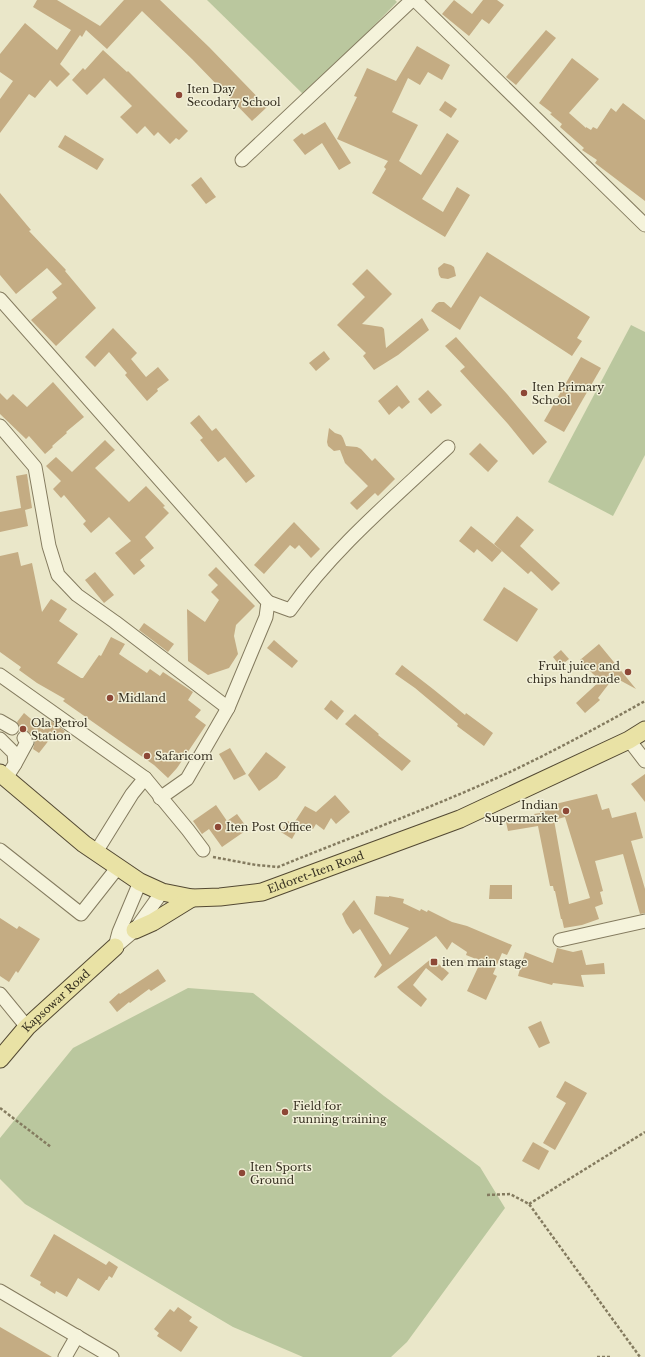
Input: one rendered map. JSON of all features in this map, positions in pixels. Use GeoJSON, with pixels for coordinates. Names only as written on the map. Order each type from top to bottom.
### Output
{"type":"FeatureCollection","features":[{"type":"Feature","properties":{"kind":"main road","name":"Eldoret-Iten Road"},"geometry":{"type":"LineString","coordinates":[[7,772],[84,844],[140,882],[162,892],[192,898],[220,897],[262,892],[460,820],[629,740],[645,730]]}},
{"type":"Feature","properties":{"kind":"main road"},"geometry":{"type":"LineString","coordinates":[[136,930],[153,922],[192,898]]}},
{"type":"Feature","properties":{"kind":"main road","name":"Kapsowar Road"},"geometry":{"type":"LineString","coordinates":[[0,1059],[27,1027],[116,947]]}},
{"type":"Feature","properties":{"kind":"street"},"geometry":{"type":"LineString","coordinates":[[242,160],[414,0],[645,225]]}},
{"type":"Feature","properties":{"kind":"street"},"geometry":{"type":"LineString","coordinates":[[0,299],[268,602],[290,610],[306,587],[336,553],[448,447]]}},
{"type":"Feature","properties":{"kind":"street"},"geometry":{"type":"LineString","coordinates":[[0,426],[36,467],[49,546],[58,575],[77,595],[228,708]]}},
{"type":"Feature","properties":{"kind":"street"},"geometry":{"type":"LineString","coordinates":[[160,798],[187,779],[228,708],[266,617],[268,602]]}},
{"type":"Feature","properties":{"kind":"street"},"geometry":{"type":"LineString","coordinates":[[0,675],[145,778],[203,850]]}},
{"type":"Feature","properties":{"kind":"street"},"geometry":{"type":"LineString","coordinates":[[0,722],[12,728]]}},
{"type":"Feature","properties":{"kind":"street"},"geometry":{"type":"LineString","coordinates":[[7,772],[27,742],[24,738]]}},
{"type":"Feature","properties":{"kind":"street"},"geometry":{"type":"LineString","coordinates":[[0,739],[14,753],[7,772]]}},
{"type":"Feature","properties":{"kind":"street"},"geometry":{"type":"LineString","coordinates":[[629,740],[645,761]]}},
{"type":"Feature","properties":{"kind":"street"},"geometry":{"type":"LineString","coordinates":[[96,852],[132,794],[145,778]]}},
{"type":"Feature","properties":{"kind":"street"},"geometry":{"type":"LineString","coordinates":[[0,850],[81,914],[118,867]]}},
{"type":"Feature","properties":{"kind":"street"},"geometry":{"type":"LineString","coordinates":[[116,947],[119,932],[140,882]]}},
{"type":"Feature","properties":{"kind":"street","name":"Kapsowar Road"},"geometry":{"type":"LineString","coordinates":[[116,947],[136,930],[162,892]]}},
{"type":"Feature","properties":{"kind":"street"},"geometry":{"type":"LineString","coordinates":[[560,940],[645,921]]}},
{"type":"Feature","properties":{"kind":"street"},"geometry":{"type":"LineString","coordinates":[[0,994],[27,1027]]}},
{"type":"Feature","properties":{"kind":"street"},"geometry":{"type":"LineString","coordinates":[[0,1290],[112,1357]]}},
{"type":"Feature","properties":{"kind":"street"},"geometry":{"type":"LineString","coordinates":[[65,1357],[77,1336]]}},
{"type":"Feature","properties":{"kind":"path"},"geometry":{"type":"LineString","coordinates":[[203,850],[214,858],[256,866],[278,867],[429,806],[513,770],[600,726],[645,701]]}},
{"type":"Feature","properties":{"kind":"path"},"geometry":{"type":"LineString","coordinates":[[0,1108],[51,1147]]}},
{"type":"Feature","properties":{"kind":"path"},"geometry":{"type":"LineString","coordinates":[[529,1204],[645,1132]]}},
{"type":"Feature","properties":{"kind":"path"},"geometry":{"type":"LineString","coordinates":[[487,1195],[510,1194],[529,1204],[640,1357]]}},
{"type":"Feature","properties":{"kind":"path"},"geometry":{"type":"LineString","coordinates":[[596,1357],[610,1357]]}},
{"type":"Feature","properties":{"kind":"green space"},"geometry":{"type":"Polygon","coordinates":[[[207,0],[395,0],[397,2],[305,96],[207,0]]]}},
{"type":"Feature","properties":{"kind":"green space"},"geometry":{"type":"Polygon","coordinates":[[[631,325],[645,332],[645,455],[613,516],[548,482],[631,325]]]}},
{"type":"Feature","properties":{"kind":"green space","name":"Iten Sports Ground"},"geometry":{"type":"Polygon","coordinates":[[[188,988],[253,993],[384,1096],[480,1167],[505,1208],[407,1342],[391,1357],[303,1357],[233,1327],[25,1204],[0,1179],[0,1138],[73,1048],[188,988]]]}},
{"type":"Feature","properties":{"kind":"building"},"geometry":{"type":"Polygon","coordinates":[[[37,0],[57,0],[100,26],[124,0],[160,0],[209,47],[267,107],[252,121],[192,59],[142,11],[107,49],[86,30],[82,37],[80,35],[60,64],[70,74],[57,87],[50,80],[35,98],[29,94],[0,133],[0,99],[13,81],[0,72],[0,54],[25,23],[57,50],[71,30],[33,7],[37,0]]]}},
{"type":"Feature","properties":{"kind":"building"},"geometry":{"type":"Polygon","coordinates":[[[454,0],[472,14],[483,0],[497,0],[504,5],[489,24],[482,19],[469,36],[442,14],[454,0]]]}},
{"type":"Feature","properties":{"kind":"building"},"geometry":{"type":"Polygon","coordinates":[[[546,30],[556,38],[516,85],[506,77],[546,30]]]}},
{"type":"Feature","properties":{"kind":"building"},"geometry":{"type":"Polygon","coordinates":[[[417,46],[450,65],[442,80],[428,72],[420,85],[408,78],[392,112],[418,125],[399,161],[421,175],[447,133],[459,141],[422,199],[443,212],[457,187],[470,195],[445,237],[372,193],[386,169],[384,167],[388,161],[337,139],[357,97],[354,96],[367,68],[396,81],[417,46]]]}},
{"type":"Feature","properties":{"kind":"building"},"geometry":{"type":"Polygon","coordinates":[[[103,50],[127,72],[128,71],[188,131],[179,140],[176,138],[170,144],[158,132],[154,136],[145,126],[137,134],[120,117],[132,106],[104,78],[87,95],[72,80],[83,68],[85,70],[103,50]]]}},
{"type":"Feature","properties":{"kind":"building"},"geometry":{"type":"Polygon","coordinates":[[[572,58],[599,79],[569,113],[586,128],[591,130],[593,127],[597,129],[611,108],[616,112],[623,103],[645,120],[645,201],[595,163],[597,160],[582,150],[584,148],[560,127],[562,124],[550,114],[552,113],[539,103],[572,58]]]}},
{"type":"Feature","properties":{"kind":"building"},"geometry":{"type":"Polygon","coordinates":[[[445,101],[457,109],[451,118],[439,110],[445,101]]]}},
{"type":"Feature","properties":{"kind":"building"},"geometry":{"type":"Polygon","coordinates":[[[325,122],[351,163],[339,170],[322,143],[305,155],[293,140],[302,133],[304,135],[325,122]]]}},
{"type":"Feature","properties":{"kind":"building"},"geometry":{"type":"Polygon","coordinates":[[[65,135],[104,159],[97,170],[58,147],[65,135]]]}},
{"type":"Feature","properties":{"kind":"building"},"geometry":{"type":"Polygon","coordinates":[[[201,177],[216,197],[206,204],[191,185],[201,177]]]}},
{"type":"Feature","properties":{"kind":"building"},"geometry":{"type":"Polygon","coordinates":[[[0,193],[31,230],[29,231],[66,270],[65,271],[96,308],[56,346],[31,320],[57,298],[52,292],[62,284],[47,268],[16,294],[0,275],[0,193]]]}},
{"type":"Feature","properties":{"kind":"building"},"geometry":{"type":"Polygon","coordinates":[[[487,252],[590,317],[577,338],[582,341],[572,356],[480,296],[460,330],[431,311],[439,302],[444,302],[451,308],[487,252]]]}},
{"type":"Feature","properties":{"kind":"building"},"geometry":{"type":"Polygon","coordinates":[[[444,263],[454,267],[456,276],[448,279],[441,278],[438,268],[444,263]]]}},
{"type":"Feature","properties":{"kind":"building"},"geometry":{"type":"Polygon","coordinates":[[[367,269],[392,294],[362,324],[382,327],[384,329],[386,348],[422,318],[429,330],[398,355],[374,370],[363,356],[366,353],[337,325],[365,297],[352,284],[367,269]]]}},
{"type":"Feature","properties":{"kind":"building"},"geometry":{"type":"Polygon","coordinates":[[[113,328],[137,353],[131,359],[146,377],[158,367],[169,380],[157,389],[158,391],[147,401],[125,375],[127,373],[109,352],[95,367],[85,357],[113,328]]]}},
{"type":"Feature","properties":{"kind":"building"},"geometry":{"type":"Polygon","coordinates":[[[456,337],[507,394],[547,442],[533,455],[508,424],[460,371],[465,367],[445,346],[456,337]]]}},
{"type":"Feature","properties":{"kind":"building"},"geometry":{"type":"Polygon","coordinates":[[[324,351],[330,359],[316,371],[309,363],[324,351]]]}},
{"type":"Feature","properties":{"kind":"building"},"geometry":{"type":"Polygon","coordinates":[[[581,357],[601,368],[564,432],[544,421],[581,357]]]}},
{"type":"Feature","properties":{"kind":"building"},"geometry":{"type":"Polygon","coordinates":[[[53,382],[84,417],[66,432],[67,433],[45,454],[29,436],[26,439],[0,414],[0,393],[7,400],[13,394],[27,407],[53,382]]]}},
{"type":"Feature","properties":{"kind":"building"},"geometry":{"type":"Polygon","coordinates":[[[397,385],[410,402],[402,409],[399,406],[389,415],[378,401],[397,385]]]}},
{"type":"Feature","properties":{"kind":"building"},"geometry":{"type":"Polygon","coordinates":[[[428,390],[442,405],[431,414],[418,399],[428,390]]]}},
{"type":"Feature","properties":{"kind":"building"},"geometry":{"type":"Polygon","coordinates":[[[199,415],[212,431],[216,428],[255,476],[246,483],[225,457],[218,462],[200,440],[203,438],[190,423],[199,415]]]}},
{"type":"Feature","properties":{"kind":"building"},"geometry":{"type":"Polygon","coordinates":[[[329,428],[335,433],[341,435],[346,446],[361,449],[372,461],[375,458],[395,479],[378,496],[375,493],[357,510],[350,503],[368,486],[345,463],[340,450],[334,451],[328,446],[327,442],[329,428]]]}},
{"type":"Feature","properties":{"kind":"building"},"geometry":{"type":"Polygon","coordinates":[[[105,440],[115,450],[95,468],[129,502],[146,486],[165,506],[163,507],[169,513],[145,537],[154,548],[140,560],[145,566],[134,575],[115,553],[131,541],[109,517],[91,533],[83,524],[86,521],[64,495],[61,498],[53,489],[61,481],[46,466],[56,457],[72,472],[105,440]]]}},
{"type":"Feature","properties":{"kind":"building"},"geometry":{"type":"Polygon","coordinates":[[[480,443],[498,461],[488,472],[469,454],[480,443]]]}},
{"type":"Feature","properties":{"kind":"building"},"geometry":{"type":"Polygon","coordinates":[[[27,474],[32,508],[25,510],[28,526],[0,532],[0,512],[21,508],[16,476],[27,474]]]}},
{"type":"Feature","properties":{"kind":"building"},"geometry":{"type":"Polygon","coordinates":[[[517,516],[534,530],[520,546],[560,583],[552,591],[531,571],[528,574],[494,544],[517,516]]]}},
{"type":"Feature","properties":{"kind":"building"},"geometry":{"type":"Polygon","coordinates":[[[294,522],[320,549],[311,558],[299,545],[295,549],[290,545],[264,574],[254,565],[294,522]]]}},
{"type":"Feature","properties":{"kind":"building"},"geometry":{"type":"Polygon","coordinates":[[[471,526],[502,551],[492,562],[477,549],[474,553],[459,541],[471,526]]]}},
{"type":"Feature","properties":{"kind":"building"},"geometry":{"type":"Polygon","coordinates":[[[18,552],[21,566],[32,563],[42,612],[51,599],[67,609],[59,621],[78,634],[57,663],[83,678],[99,655],[101,656],[111,637],[125,644],[119,654],[147,673],[150,669],[160,676],[163,672],[193,692],[188,700],[201,710],[195,717],[206,725],[177,768],[168,778],[154,765],[63,701],[65,699],[37,683],[19,670],[21,667],[0,652],[0,556],[18,552]]]}},
{"type":"Feature","properties":{"kind":"building"},"geometry":{"type":"Polygon","coordinates":[[[216,567],[255,606],[236,625],[234,636],[238,654],[229,668],[208,675],[188,661],[187,609],[205,622],[219,600],[211,592],[218,585],[208,575],[216,567]]]}},
{"type":"Feature","properties":{"kind":"building"},"geometry":{"type":"Polygon","coordinates":[[[95,572],[114,595],[104,603],[85,580],[95,572]]]}},
{"type":"Feature","properties":{"kind":"building"},"geometry":{"type":"Polygon","coordinates":[[[504,587],[538,609],[517,642],[483,620],[504,587]]]}},
{"type":"Feature","properties":{"kind":"building"},"geometry":{"type":"Polygon","coordinates":[[[144,623],[174,644],[168,652],[139,630],[144,623]]]}},
{"type":"Feature","properties":{"kind":"building"},"geometry":{"type":"Polygon","coordinates":[[[274,640],[298,661],[292,668],[267,648],[274,640]]]}},
{"type":"Feature","properties":{"kind":"building"},"geometry":{"type":"Polygon","coordinates":[[[599,644],[636,689],[614,677],[598,698],[600,700],[585,713],[576,703],[601,680],[580,660],[599,644]]]}},
{"type":"Feature","properties":{"kind":"building"},"geometry":{"type":"Polygon","coordinates":[[[561,650],[569,659],[560,666],[553,657],[561,650]]]}},
{"type":"Feature","properties":{"kind":"building"},"geometry":{"type":"Polygon","coordinates":[[[402,665],[465,715],[466,713],[493,733],[484,746],[457,726],[458,724],[415,688],[395,674],[402,665]]]}},
{"type":"Feature","properties":{"kind":"building"},"geometry":{"type":"Polygon","coordinates":[[[331,700],[344,711],[337,720],[324,709],[331,700]]]}},
{"type":"Feature","properties":{"kind":"building"},"geometry":{"type":"Polygon","coordinates":[[[24,713],[44,730],[51,721],[65,731],[60,737],[53,735],[39,753],[33,749],[35,741],[30,733],[23,730],[19,732],[20,728],[17,722],[24,713]]]}},
{"type":"Feature","properties":{"kind":"building"},"geometry":{"type":"Polygon","coordinates":[[[355,714],[379,734],[378,735],[411,761],[402,771],[345,724],[355,714]]]}},
{"type":"Feature","properties":{"kind":"building"},"geometry":{"type":"Polygon","coordinates":[[[230,748],[246,774],[234,780],[219,754],[230,748]]]}},
{"type":"Feature","properties":{"kind":"building"},"geometry":{"type":"Polygon","coordinates":[[[266,752],[286,767],[277,778],[259,791],[248,775],[266,752]]]}},
{"type":"Feature","properties":{"kind":"building"},"geometry":{"type":"Polygon","coordinates":[[[645,774],[645,802],[631,784],[645,774]]]}},
{"type":"Feature","properties":{"kind":"building"},"geometry":{"type":"Polygon","coordinates":[[[597,794],[602,810],[609,808],[612,818],[636,812],[643,838],[631,841],[645,889],[645,913],[640,914],[623,854],[595,861],[603,891],[600,892],[603,904],[595,907],[599,919],[582,925],[564,928],[555,891],[553,886],[550,886],[538,826],[508,831],[506,822],[535,816],[534,814],[540,813],[540,811],[548,810],[547,806],[597,794]],[[565,817],[554,820],[569,904],[590,898],[565,817]]]}},
{"type":"Feature","properties":{"kind":"building"},"geometry":{"type":"Polygon","coordinates":[[[335,795],[350,812],[336,824],[331,818],[324,830],[316,824],[313,829],[310,827],[307,832],[294,823],[305,806],[316,812],[335,795]]]}},
{"type":"Feature","properties":{"kind":"building"},"geometry":{"type":"Polygon","coordinates":[[[216,805],[227,821],[237,814],[248,829],[222,847],[209,829],[202,834],[193,821],[216,805]]]}},
{"type":"Feature","properties":{"kind":"building"},"geometry":{"type":"Polygon","coordinates":[[[288,821],[298,828],[292,839],[281,832],[288,821]]]}},
{"type":"Feature","properties":{"kind":"building"},"geometry":{"type":"Polygon","coordinates":[[[490,885],[512,885],[512,899],[489,899],[490,885]]]}},
{"type":"Feature","properties":{"kind":"building"},"geometry":{"type":"Polygon","coordinates":[[[376,896],[389,896],[404,899],[403,903],[420,911],[421,909],[427,912],[428,910],[452,922],[467,926],[512,945],[507,955],[502,953],[493,974],[497,976],[486,1000],[467,991],[481,961],[466,955],[467,952],[452,942],[447,950],[436,936],[375,978],[374,977],[382,965],[360,929],[353,934],[342,914],[354,900],[390,955],[409,928],[374,914],[376,896]]]}},
{"type":"Feature","properties":{"kind":"building"},"geometry":{"type":"Polygon","coordinates":[[[0,918],[17,929],[19,926],[40,939],[18,973],[16,971],[9,982],[0,976],[0,918]]]}},
{"type":"Feature","properties":{"kind":"building"},"geometry":{"type":"Polygon","coordinates":[[[557,948],[573,952],[582,950],[586,965],[604,963],[605,974],[581,975],[584,987],[553,983],[552,985],[518,976],[525,952],[553,963],[557,948]]]}},
{"type":"Feature","properties":{"kind":"building"},"geometry":{"type":"Polygon","coordinates":[[[432,958],[449,973],[442,981],[426,968],[413,985],[427,999],[421,1007],[397,987],[432,958]]]}},
{"type":"Feature","properties":{"kind":"building"},"geometry":{"type":"Polygon","coordinates":[[[158,969],[166,981],[151,991],[149,989],[117,1012],[109,1002],[119,993],[120,994],[158,969]]]}},
{"type":"Feature","properties":{"kind":"building"},"geometry":{"type":"Polygon","coordinates":[[[541,1021],[550,1043],[539,1048],[528,1027],[541,1021]]]}},
{"type":"Feature","properties":{"kind":"building"},"geometry":{"type":"Polygon","coordinates":[[[565,1081],[587,1093],[555,1150],[543,1143],[566,1103],[556,1097],[565,1081]]]}},
{"type":"Feature","properties":{"kind":"building"},"geometry":{"type":"Polygon","coordinates":[[[533,1142],[549,1151],[539,1170],[522,1161],[533,1142]]]}},
{"type":"Feature","properties":{"kind":"building"},"geometry":{"type":"Polygon","coordinates":[[[54,1234],[106,1265],[109,1261],[118,1267],[112,1278],[109,1276],[99,1291],[78,1278],[67,1297],[56,1291],[55,1294],[40,1285],[41,1282],[30,1276],[54,1234]]]}},
{"type":"Feature","properties":{"kind":"building"},"geometry":{"type":"Polygon","coordinates":[[[178,1307],[192,1317],[189,1321],[198,1327],[181,1352],[157,1336],[159,1333],[154,1329],[170,1309],[174,1312],[178,1307]]]}},
{"type":"Feature","properties":{"kind":"building"},"geometry":{"type":"Polygon","coordinates":[[[0,1327],[52,1357],[0,1357],[0,1327]]]}},
{"type":"Feature","properties":{"kind":"place","name":"Iten Day Secodary School"},"geometry":{"type":"Point","coordinates":[179,95]}},
{"type":"Feature","properties":{"kind":"place","name":"Iten Primary School"},"geometry":{"type":"Point","coordinates":[524,393]}},
{"type":"Feature","properties":{"kind":"place","name":"Fruit juice and chips handmade"},"geometry":{"type":"Point","coordinates":[628,672]}},
{"type":"Feature","properties":{"kind":"place","name":"Midland"},"geometry":{"type":"Point","coordinates":[110,698]}},
{"type":"Feature","properties":{"kind":"place","name":"Ola Petrol Station"},"geometry":{"type":"Point","coordinates":[23,729]}},
{"type":"Feature","properties":{"kind":"place","name":"Safaricom"},"geometry":{"type":"Point","coordinates":[147,756]}},
{"type":"Feature","properties":{"kind":"place","name":"Indian Supermarket"},"geometry":{"type":"Point","coordinates":[566,811]}},
{"type":"Feature","properties":{"kind":"place","name":"Iten Post Office"},"geometry":{"type":"Point","coordinates":[218,827]}},
{"type":"Feature","properties":{"kind":"place","name":"iten main stage"},"geometry":{"type":"Point","coordinates":[434,962]}},
{"type":"Feature","properties":{"kind":"place","name":"Field for running training"},"geometry":{"type":"Point","coordinates":[285,1112]}},
{"type":"Feature","properties":{"kind":"place","name":"Iten Sports Ground"},"geometry":{"type":"Point","coordinates":[242,1173]}}]}
